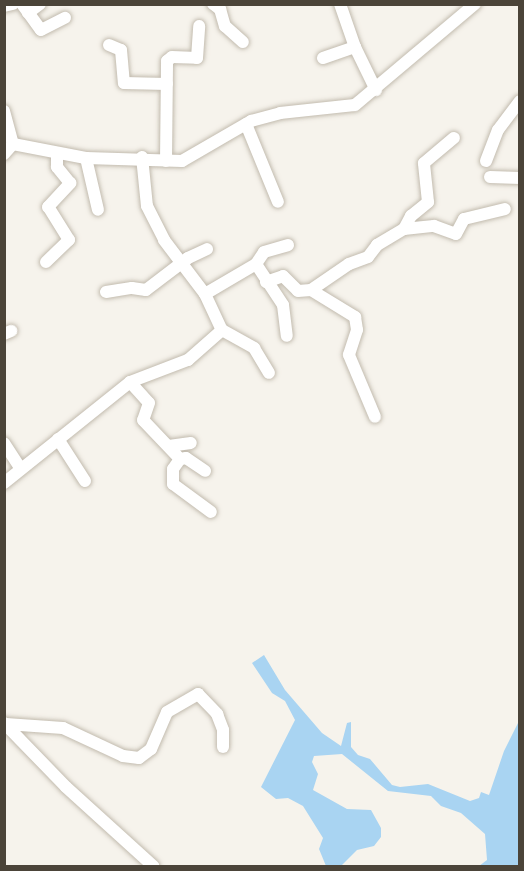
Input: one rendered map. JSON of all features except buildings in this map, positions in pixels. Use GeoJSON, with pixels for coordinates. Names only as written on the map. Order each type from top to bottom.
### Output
{"type":"FeatureCollection","features":[{"type":"Feature","properties":{"kind":"street"},"geometry":{"type":"LineString","coordinates":[[4,6],[13,4]]}},
{"type":"Feature","properties":{"kind":"street"},"geometry":{"type":"LineString","coordinates":[[40,4],[25,9],[41,30],[65,18]]}},
{"type":"Feature","properties":{"kind":"street"},"geometry":{"type":"LineString","coordinates":[[213,4],[220,9],[225,26],[243,42]]}},
{"type":"Feature","properties":{"kind":"street"},"geometry":{"type":"LineString","coordinates":[[340,4],[355,47],[376,90]]}},
{"type":"Feature","properties":{"kind":"street"},"geometry":{"type":"LineString","coordinates":[[4,111],[9,149],[86,158],[142,157],[182,161],[246,124],[280,113],[347,108],[376,90],[475,4]]}},
{"type":"Feature","properties":{"kind":"street"},"geometry":{"type":"LineString","coordinates":[[166,160],[169,57],[194,58],[199,55],[199,26]]}},
{"type":"Feature","properties":{"kind":"street"},"geometry":{"type":"LineString","coordinates":[[109,45],[121,50],[124,83],[167,84]]}},
{"type":"Feature","properties":{"kind":"street"},"geometry":{"type":"LineString","coordinates":[[322,57],[355,47]]}},
{"type":"Feature","properties":{"kind":"street"},"geometry":{"type":"LineString","coordinates":[[486,161],[498,130],[519,101]]}},
{"type":"Feature","properties":{"kind":"street"},"geometry":{"type":"LineString","coordinates":[[246,124],[278,202]]}},
{"type":"Feature","properties":{"kind":"street"},"geometry":{"type":"LineString","coordinates":[[404,229],[411,216],[428,202],[424,163],[454,138]]}},
{"type":"Feature","properties":{"kind":"street"},"geometry":{"type":"LineString","coordinates":[[46,262],[69,240],[48,207],[70,183],[57,167],[57,153]]}},
{"type":"Feature","properties":{"kind":"street"},"geometry":{"type":"LineString","coordinates":[[142,157],[143,186],[152,220],[180,263],[205,294],[222,330],[254,348],[268,373]]}},
{"type":"Feature","properties":{"kind":"street"},"geometry":{"type":"LineString","coordinates":[[86,158],[98,210]]}},
{"type":"Feature","properties":{"kind":"street"},"geometry":{"type":"LineString","coordinates":[[490,177],[519,178]]}},
{"type":"Feature","properties":{"kind":"street"},"geometry":{"type":"LineString","coordinates":[[266,282],[283,276],[298,291],[311,290],[349,264],[368,257],[377,245],[404,229],[434,226],[456,234],[464,219],[505,209]]}},
{"type":"Feature","properties":{"kind":"street"},"geometry":{"type":"LineString","coordinates":[[205,294],[256,264],[264,252],[288,245]]}},
{"type":"Feature","properties":{"kind":"street"},"geometry":{"type":"LineString","coordinates":[[106,292],[146,290],[180,263],[207,249]]}},
{"type":"Feature","properties":{"kind":"street"},"geometry":{"type":"LineString","coordinates":[[256,264],[283,305],[287,336]]}},
{"type":"Feature","properties":{"kind":"street"},"geometry":{"type":"LineString","coordinates":[[311,290],[355,317],[357,330],[349,355],[375,417]]}},
{"type":"Feature","properties":{"kind":"street"},"geometry":{"type":"LineString","coordinates":[[4,483],[130,382],[188,360],[222,330]]}},
{"type":"Feature","properties":{"kind":"street"},"geometry":{"type":"LineString","coordinates":[[130,382],[148,403],[142,420],[180,459],[205,471]]}},
{"type":"Feature","properties":{"kind":"street"},"geometry":{"type":"LineString","coordinates":[[58,439],[84,482]]}},
{"type":"Feature","properties":{"kind":"street"},"geometry":{"type":"LineString","coordinates":[[4,443],[21,469]]}},
{"type":"Feature","properties":{"kind":"street"},"geometry":{"type":"LineString","coordinates":[[169,446],[191,443]]}},
{"type":"Feature","properties":{"kind":"street"},"geometry":{"type":"LineString","coordinates":[[180,459],[173,469],[173,484],[211,512]]}},
{"type":"Feature","properties":{"kind":"street"},"geometry":{"type":"LineString","coordinates":[[5,724],[63,728],[123,756],[139,758],[151,749],[167,712],[198,694],[217,714],[223,730],[223,747]]}},
{"type":"Feature","properties":{"kind":"street"},"geometry":{"type":"LineString","coordinates":[[5,724],[66,787],[153,867]]}},
{"type":"Feature","properties":{"kind":"water"},"geometry":{"type":"Polygon","coordinates":[[[264,655],[285,690],[322,733],[341,746],[347,723],[351,722],[351,747],[358,755],[370,759],[392,785],[400,787],[428,784],[470,801],[479,798],[481,792],[489,795],[504,751],[519,721],[519,866],[479,866],[487,860],[485,834],[461,813],[441,806],[431,796],[388,791],[342,754],[314,756],[312,762],[318,774],[313,790],[347,809],[371,810],[381,828],[381,837],[374,846],[357,850],[341,866],[326,866],[319,849],[323,838],[303,806],[288,798],[276,799],[261,787],[295,720],[285,701],[272,693],[252,663],[264,655]]]}}]}
